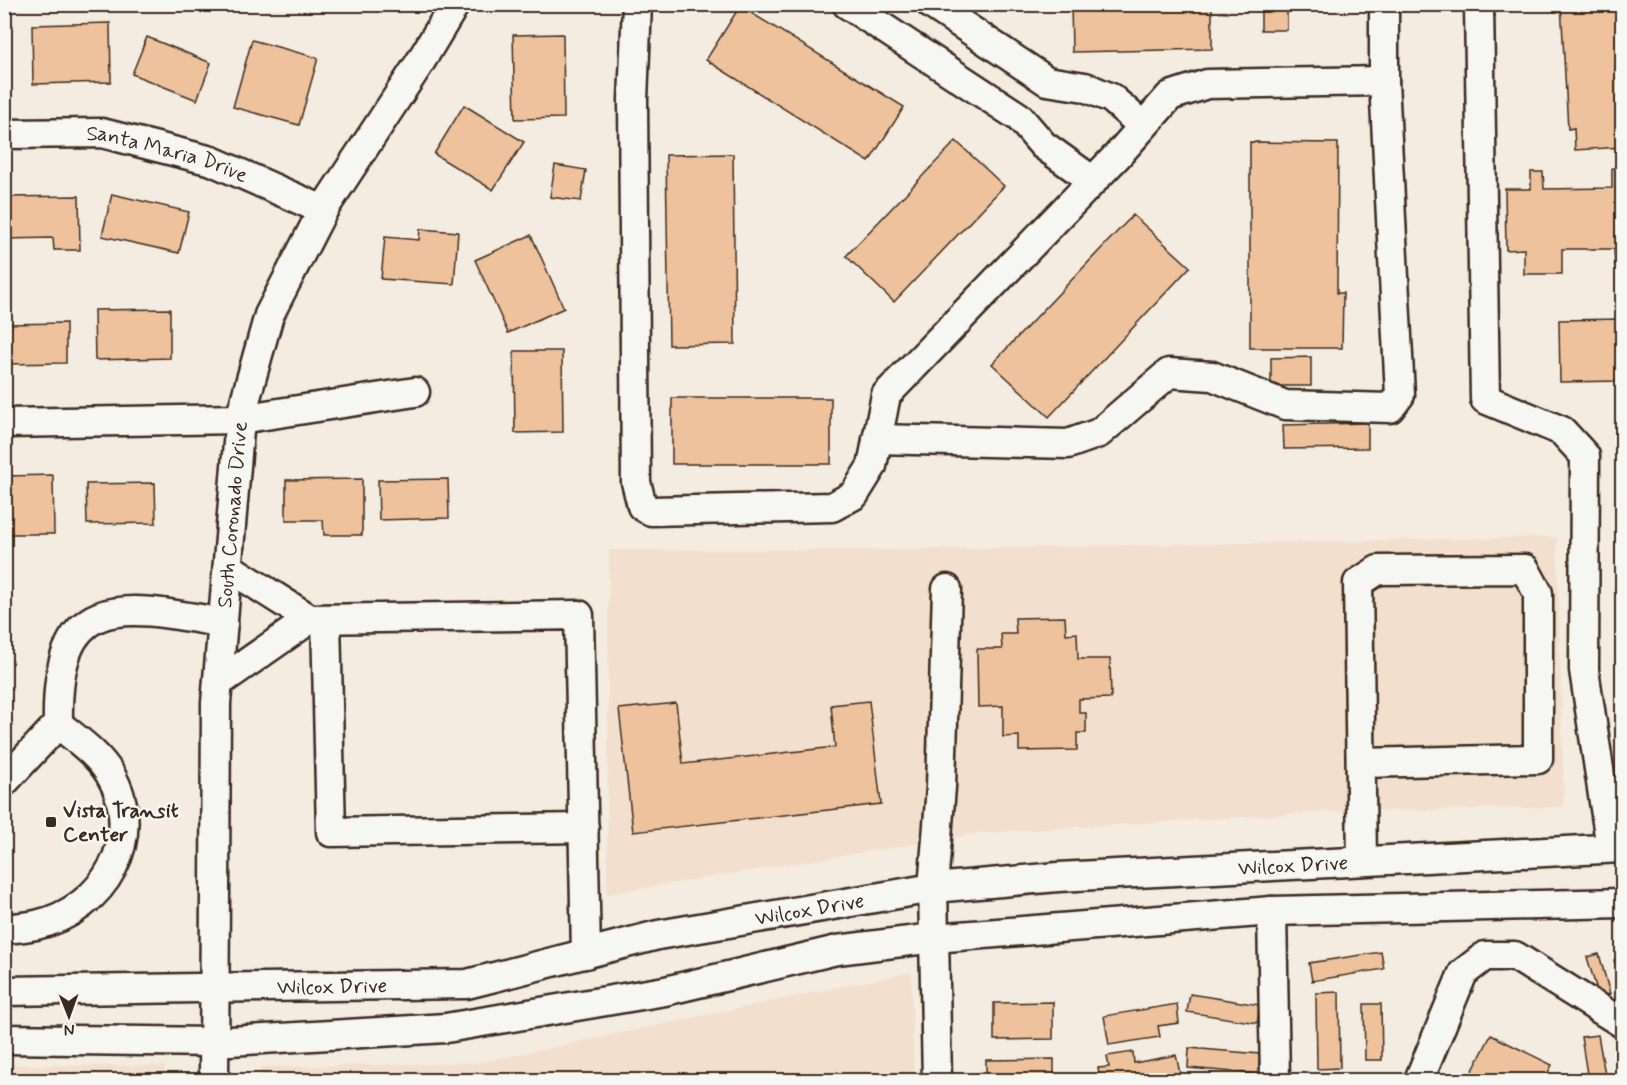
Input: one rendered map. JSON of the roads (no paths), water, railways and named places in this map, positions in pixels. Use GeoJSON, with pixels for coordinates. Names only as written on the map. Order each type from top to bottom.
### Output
{"type":"FeatureCollection","features":[{"type":"Feature","properties":{"kind":"street","name":"South Coronado Drive"},"geometry":{"type":"LineString","coordinates":[[214,1080],[213,986],[218,683],[240,419],[269,315],[323,210],[419,64],[455,4]]}},
{"type":"Feature","properties":{"kind":"street"},"geometry":{"type":"LineString","coordinates":[[637,4],[633,100],[636,470],[642,506],[651,511],[832,507],[854,495],[872,466],[886,394],[1093,181],[1170,96],[1207,84],[1384,81]]}},
{"type":"Feature","properties":{"kind":"street"},"geometry":{"type":"LineString","coordinates":[[847,4],[1019,117],[1043,145],[1093,181]]}},
{"type":"Feature","properties":{"kind":"street"},"geometry":{"type":"LineString","coordinates":[[931,4],[1047,81],[1085,87],[1111,98],[1143,126]]}},
{"type":"Feature","properties":{"kind":"street"},"geometry":{"type":"LineString","coordinates":[[877,439],[1068,444],[1100,433],[1168,373],[1212,376],[1285,405],[1390,408],[1400,395],[1384,81],[1384,4]]}},
{"type":"Feature","properties":{"kind":"street"},"geometry":{"type":"LineString","coordinates":[[1479,4],[1485,399],[1562,432],[1585,456],[1584,670],[1610,755],[1617,848]]}},
{"type":"Feature","properties":{"kind":"street","name":"Santa Maria Drive"},"geometry":{"type":"LineString","coordinates":[[4,134],[102,133],[212,161],[323,210]]}},
{"type":"Feature","properties":{"kind":"street"},"geometry":{"type":"LineString","coordinates":[[4,423],[240,419],[415,392]]}},
{"type":"Feature","properties":{"kind":"street"},"geometry":{"type":"LineString","coordinates":[[228,567],[318,619],[579,615],[586,954]]}},
{"type":"Feature","properties":{"kind":"street"},"geometry":{"type":"LineString","coordinates":[[1361,763],[1538,759],[1538,593],[1525,569],[1378,570],[1358,583],[1362,861]]}},
{"type":"Feature","properties":{"kind":"street"},"geometry":{"type":"LineString","coordinates":[[937,1080],[933,888],[942,776],[947,589]]}},
{"type":"Feature","properties":{"kind":"street"},"geometry":{"type":"LineString","coordinates":[[4,782],[58,724],[60,680],[65,652],[87,622],[125,610],[157,611],[223,623]]}},
{"type":"Feature","properties":{"kind":"street"},"geometry":{"type":"LineString","coordinates":[[218,683],[318,619]]}},
{"type":"Feature","properties":{"kind":"street"},"geometry":{"type":"LineString","coordinates":[[318,619],[331,832],[584,828]]}},
{"type":"Feature","properties":{"kind":"street"},"geometry":{"type":"LineString","coordinates":[[4,929],[38,925],[89,898],[106,880],[121,853],[123,810],[110,774],[98,757],[58,724]]}},
{"type":"Feature","properties":{"kind":"street","name":"Wilcox Drive"},"geometry":{"type":"LineString","coordinates":[[4,991],[213,986],[467,984],[658,935],[933,888],[1058,877],[1617,848]]}},
{"type":"Feature","properties":{"kind":"street"},"geometry":{"type":"LineString","coordinates":[[4,1039],[213,1042],[446,1028],[665,991],[837,950],[934,938],[1272,911],[1623,903]]}},
{"type":"Feature","properties":{"kind":"street"},"geometry":{"type":"LineString","coordinates":[[1272,911],[1275,1080]]}},
{"type":"Feature","properties":{"kind":"street"},"geometry":{"type":"LineString","coordinates":[[1419,1080],[1463,973],[1485,956],[1515,956],[1623,1023]]}},
{"type":"Feature","properties":{"kind":"place","name":"Vista Transit Center"},"geometry":{"type":"Point","coordinates":[51,822]}}]}
